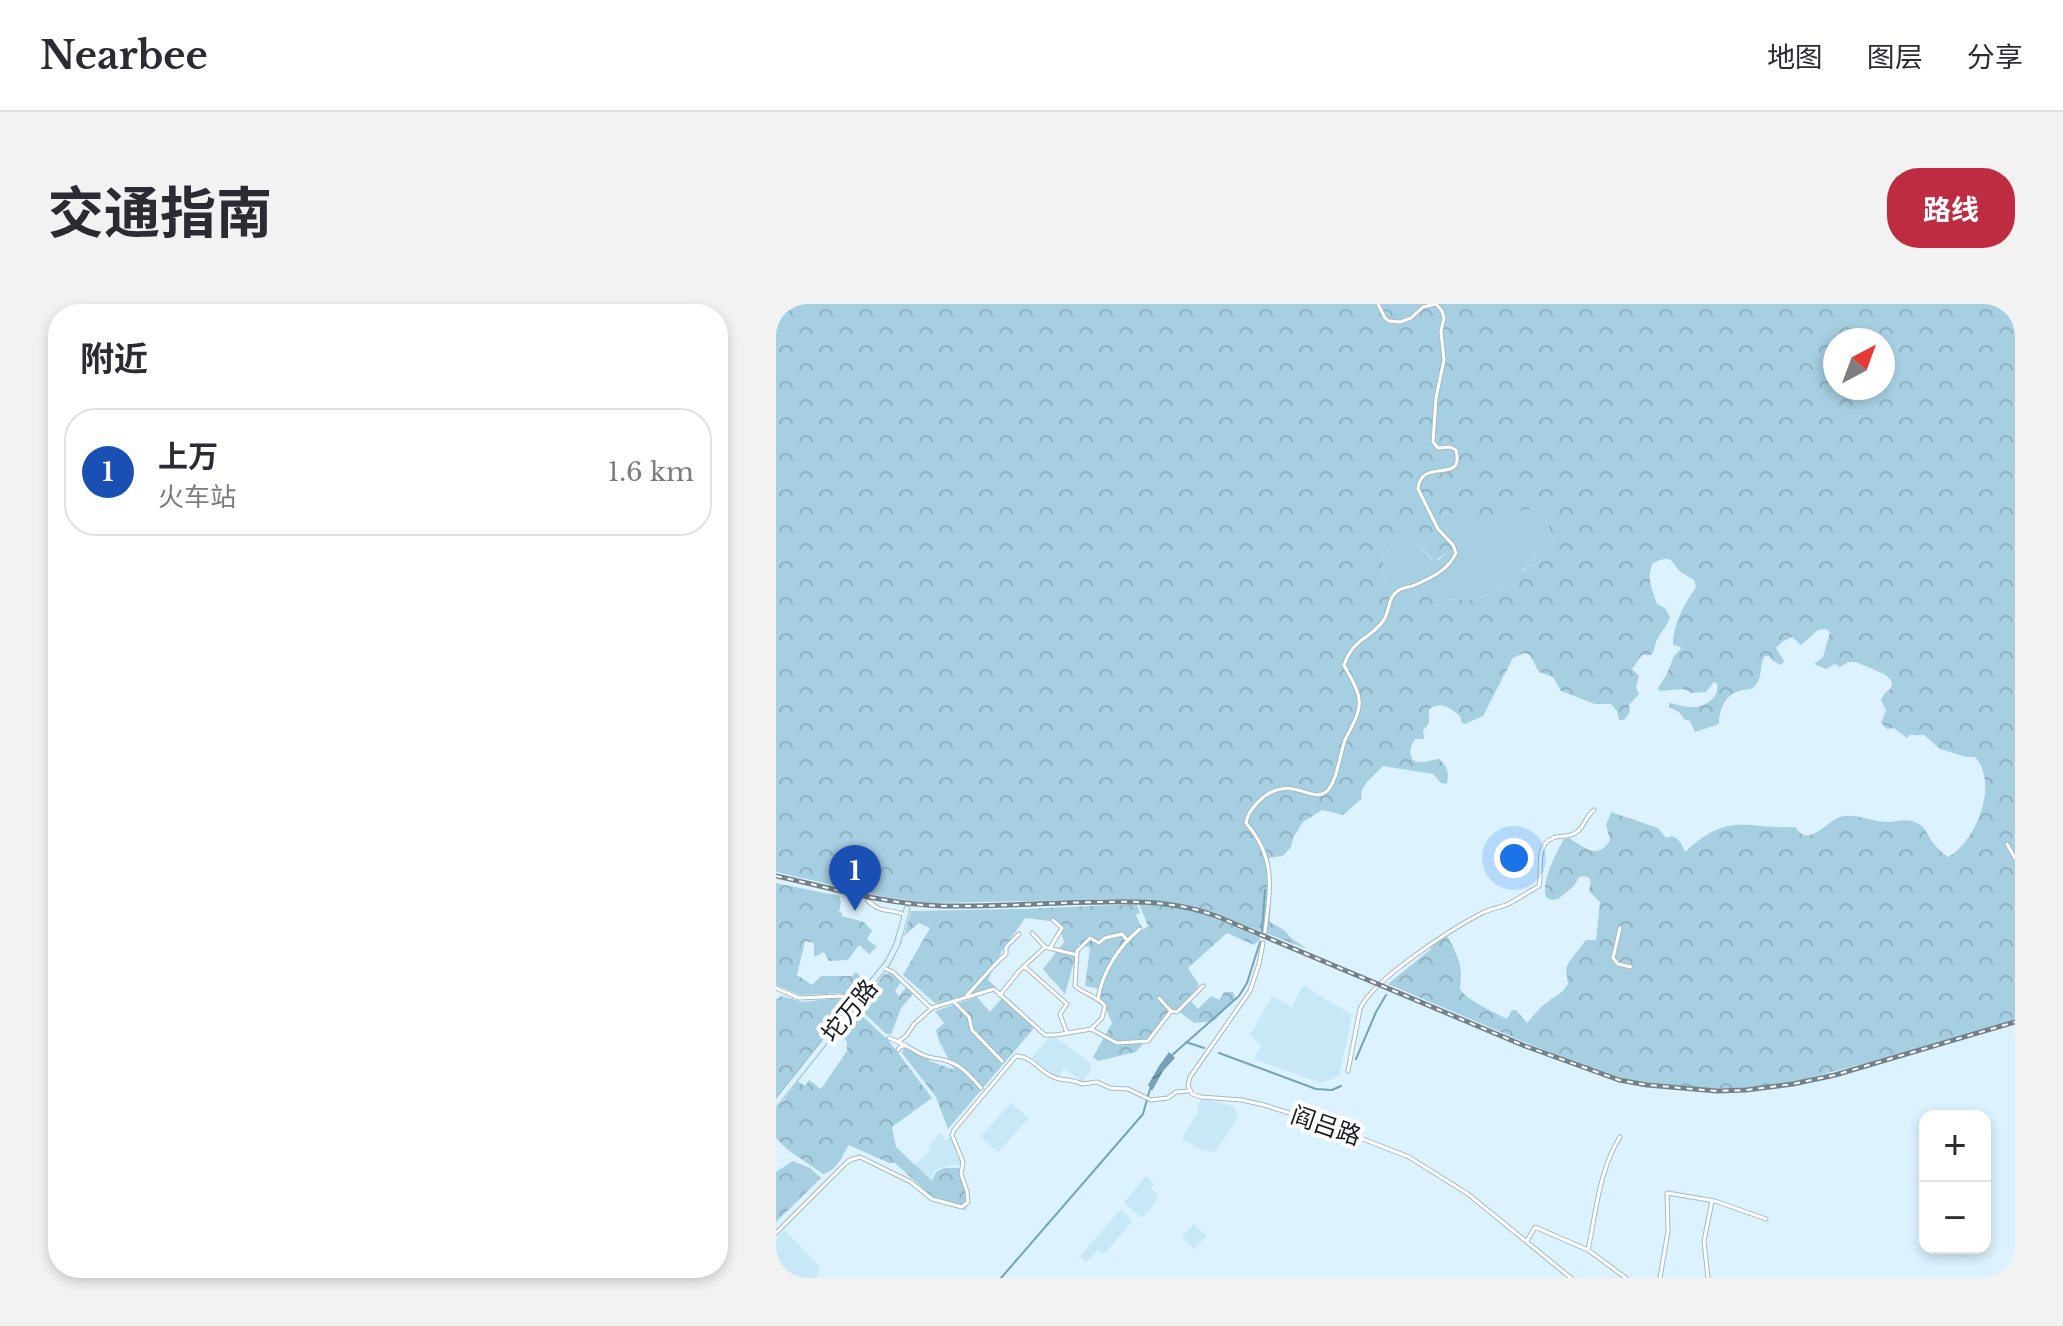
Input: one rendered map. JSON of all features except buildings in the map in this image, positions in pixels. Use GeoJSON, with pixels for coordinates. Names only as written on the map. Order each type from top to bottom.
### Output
{"type":"FeatureCollection","features":[{"type":"Feature","properties":{"kind":"main road","name":"坨万路"},"geometry":{"type":"LineString","coordinates":[[776,1103],[884,968],[895,949],[906,912]]}},
{"type":"Feature","properties":{"kind":"street"},"geometry":{"type":"LineString","coordinates":[[1265,932],[1270,876],[1266,852],[1246,823],[1248,813],[1268,792],[1281,788],[1295,788],[1311,794],[1327,791],[1359,708],[1360,697],[1344,665],[1348,653],[1384,618],[1391,597],[1400,589],[1446,569],[1456,553],[1438,529],[1418,489],[1423,475],[1449,471],[1458,457],[1456,450],[1438,448],[1433,442],[1436,398],[1444,360],[1442,311],[1436,304],[1423,307],[1405,321],[1389,321],[1378,304]]}},
{"type":"Feature","properties":{"kind":"street"},"geometry":{"type":"LineString","coordinates":[[1348,1071],[1364,1000],[1396,970],[1445,936],[1485,911],[1507,905],[1539,886],[1541,876],[1538,862],[1544,845],[1551,838],[1578,831],[1594,810]]}},
{"type":"Feature","properties":{"kind":"street"},"geometry":{"type":"LineString","coordinates":[[2007,844],[2015,858]]}},
{"type":"Feature","properties":{"kind":"street"},"geometry":{"type":"LineString","coordinates":[[868,901],[880,911],[906,912]]}},
{"type":"Feature","properties":{"kind":"street"},"geometry":{"type":"LineString","coordinates":[[1000,995],[1024,966],[1054,944],[1062,928],[1053,920]]}},
{"type":"Feature","properties":{"kind":"street"},"geometry":{"type":"LineString","coordinates":[[1620,928],[1613,958],[1618,964],[1631,967]]}},
{"type":"Feature","properties":{"kind":"street"},"geometry":{"type":"LineString","coordinates":[[1098,1000],[1103,980],[1117,953],[1140,929]]}},
{"type":"Feature","properties":{"kind":"street"},"geometry":{"type":"LineString","coordinates":[[1032,933],[1048,947],[1077,955]]}},
{"type":"Feature","properties":{"kind":"street"},"geometry":{"type":"LineString","coordinates":[[964,998],[1006,954],[1006,947],[1019,934]]}},
{"type":"Feature","properties":{"kind":"street"},"geometry":{"type":"LineString","coordinates":[[899,1041],[932,1008],[994,989],[1045,1035],[1091,1029],[1102,1018],[1105,1006],[1075,986],[1077,951],[1090,938],[1099,943],[1105,938],[1122,934],[1127,940]]}},
{"type":"Feature","properties":{"kind":"street"},"geometry":{"type":"LineString","coordinates":[[776,1233],[845,1164],[860,1157],[911,1182],[932,1199],[962,1207],[968,1202],[961,1174],[963,1162],[952,1135],[1016,1056],[1021,1055],[1057,1079],[1075,1080],[1082,1084],[1097,1082],[1110,1088],[1128,1089],[1151,1100],[1190,1091],[1190,1077],[1250,991],[1263,943]]}},
{"type":"Feature","properties":{"kind":"street"},"geometry":{"type":"LineString","coordinates":[[1024,966],[1067,1004],[1060,1014],[1067,1033]]}},
{"type":"Feature","properties":{"kind":"street"},"geometry":{"type":"LineString","coordinates":[[884,968],[893,972],[932,1008]]}},
{"type":"Feature","properties":{"kind":"street"},"geometry":{"type":"LineString","coordinates":[[1159,998],[1171,1011],[1177,1012],[1203,986]]}},
{"type":"Feature","properties":{"kind":"street"},"geometry":{"type":"LineString","coordinates":[[776,988],[799,998],[842,996],[855,1004]]}},
{"type":"Feature","properties":{"kind":"street"},"geometry":{"type":"LineString","coordinates":[[954,1002],[969,1017],[972,1030],[1002,1061]]}},
{"type":"Feature","properties":{"kind":"street"},"geometry":{"type":"LineString","coordinates":[[1091,1029],[1117,1043],[1148,1041],[1171,1011]]}},
{"type":"Feature","properties":{"kind":"street"},"geometry":{"type":"LineString","coordinates":[[889,1038],[932,1059],[955,1063],[981,1088]]}},
{"type":"Feature","properties":{"kind":"street"},"geometry":{"type":"LineString","coordinates":[[898,1050],[906,1045]]}},
{"type":"Feature","properties":{"kind":"street","name":"阎吕路"},"geometry":{"type":"LineString","coordinates":[[1190,1091],[1201,1097],[1259,1103],[1409,1157],[1468,1194],[1571,1278]]}},
{"type":"Feature","properties":{"kind":"street"},"geometry":{"type":"LineString","coordinates":[[1588,1250],[1603,1177],[1611,1151],[1620,1137]]}},
{"type":"Feature","properties":{"kind":"street"},"geometry":{"type":"LineString","coordinates":[[1660,1278],[1668,1231],[1667,1193],[1712,1201],[1766,1219]]}},
{"type":"Feature","properties":{"kind":"street"},"geometry":{"type":"LineString","coordinates":[[1708,1278],[1704,1241],[1712,1201]]}},
{"type":"Feature","properties":{"kind":"street"},"geometry":{"type":"LineString","coordinates":[[1527,1241],[1535,1227],[1588,1250],[1626,1278]]}},
{"type":"Feature","properties":{"kind":"shaded area"},"geometry":{"type":"Polygon","coordinates":[[[1303,985],[1352,1015],[1339,1077],[1320,1083],[1254,1059],[1261,1045],[1250,1035],[1272,996],[1292,1007],[1303,985]]]}},
{"type":"Feature","properties":{"kind":"shaded area"},"geometry":{"type":"Polygon","coordinates":[[[1048,1038],[1058,1039],[1091,1064],[1091,1070],[1083,1082],[1064,1068],[1059,1076],[1054,1076],[1032,1058],[1048,1038]]]}},
{"type":"Feature","properties":{"kind":"shaded area"},"geometry":{"type":"Polygon","coordinates":[[[1202,1099],[1234,1106],[1238,1117],[1216,1152],[1202,1150],[1182,1139],[1202,1099]]]}},
{"type":"Feature","properties":{"kind":"shaded area"},"geometry":{"type":"Polygon","coordinates":[[[1011,1103],[1029,1118],[998,1152],[980,1137],[1011,1103]]]}},
{"type":"Feature","properties":{"kind":"shaded area"},"geometry":{"type":"Polygon","coordinates":[[[941,1132],[945,1140],[951,1137],[961,1165],[939,1168],[934,1171],[931,1181],[914,1165],[931,1151],[928,1147],[941,1132]]]}},
{"type":"Feature","properties":{"kind":"shaded area"},"geometry":{"type":"Polygon","coordinates":[[[1146,1176],[1154,1184],[1151,1189],[1158,1194],[1155,1203],[1142,1218],[1124,1203],[1146,1176]]]}},
{"type":"Feature","properties":{"kind":"shaded area"},"geometry":{"type":"Polygon","coordinates":[[[1121,1209],[1132,1222],[1104,1254],[1098,1250],[1086,1262],[1080,1256],[1121,1209]]]}},
{"type":"Feature","properties":{"kind":"shaded area"},"geometry":{"type":"Polygon","coordinates":[[[1193,1224],[1207,1236],[1194,1249],[1182,1237],[1193,1224]]]}},
{"type":"Feature","properties":{"kind":"shaded area"},"geometry":{"type":"Polygon","coordinates":[[[784,1230],[820,1267],[816,1278],[776,1278],[776,1239],[784,1230]]]}},
{"type":"Feature","properties":{"kind":"green space"},"geometry":{"type":"Polygon","coordinates":[[[776,304],[2015,304],[2015,1020],[1786,1084],[1750,1088],[1691,1088],[1661,1086],[1608,1075],[1388,984],[1446,934],[1460,964],[1462,992],[1507,1019],[1512,1010],[1516,1010],[1527,1023],[1568,984],[1566,969],[1586,940],[1596,940],[1600,902],[1589,891],[1590,880],[1579,877],[1574,886],[1552,900],[1546,897],[1545,891],[1550,868],[1564,839],[1569,838],[1591,850],[1601,850],[1610,840],[1606,825],[1611,812],[1658,828],[1666,838],[1672,836],[1677,839],[1685,852],[1700,839],[1726,827],[1795,827],[1802,834],[1810,835],[1839,817],[1850,816],[1882,822],[1915,822],[1924,828],[1934,844],[1948,857],[1968,838],[1976,825],[1985,796],[1982,768],[1975,757],[1940,749],[1924,735],[1910,735],[1907,738],[1894,728],[1887,729],[1881,723],[1886,710],[1881,700],[1892,682],[1886,675],[1856,662],[1840,667],[1835,664],[1826,669],[1814,664],[1823,657],[1830,632],[1826,629],[1818,630],[1801,645],[1792,637],[1782,642],[1776,648],[1784,661],[1781,665],[1765,656],[1754,687],[1728,698],[1720,712],[1719,724],[1695,732],[1690,721],[1669,707],[1669,703],[1690,707],[1706,704],[1714,698],[1717,684],[1714,682],[1706,692],[1692,693],[1683,689],[1660,691],[1658,688],[1680,650],[1681,647],[1673,645],[1675,629],[1683,607],[1696,587],[1694,580],[1668,559],[1653,563],[1650,578],[1657,604],[1665,608],[1670,617],[1654,651],[1651,655],[1642,655],[1632,669],[1639,676],[1636,687],[1639,694],[1629,705],[1630,712],[1624,720],[1619,720],[1611,704],[1595,704],[1561,691],[1553,677],[1539,672],[1530,655],[1524,653],[1513,658],[1483,716],[1465,724],[1446,706],[1429,709],[1424,739],[1415,739],[1411,754],[1413,760],[1420,762],[1439,759],[1447,770],[1447,784],[1441,783],[1433,774],[1383,766],[1367,782],[1361,799],[1343,815],[1322,810],[1303,822],[1283,856],[1268,858],[1271,872],[1270,922],[1307,949],[1208,911],[1165,902],[1127,899],[930,903],[885,897],[776,872],[776,304]],[[1534,509],[1519,511],[1486,530],[1476,528],[1450,513],[1443,514],[1441,523],[1454,539],[1458,551],[1446,552],[1435,562],[1413,539],[1400,538],[1384,555],[1384,578],[1391,586],[1414,586],[1419,597],[1428,597],[1437,602],[1476,599],[1504,585],[1512,589],[1517,584],[1519,574],[1534,562],[1537,553],[1555,542],[1546,521],[1534,509]]]}},
{"type":"Feature","properties":{"kind":"green space"},"geometry":{"type":"Polygon","coordinates":[[[1534,509],[1546,521],[1555,542],[1537,553],[1534,562],[1523,570],[1512,590],[1504,585],[1476,599],[1437,602],[1428,597],[1419,597],[1414,586],[1391,586],[1384,578],[1384,555],[1400,537],[1413,539],[1431,559],[1439,560],[1453,536],[1441,523],[1443,514],[1450,513],[1476,528],[1486,529],[1519,511],[1534,509]]]}},
{"type":"Feature","properties":{"kind":"green space"},"geometry":{"type":"Polygon","coordinates":[[[776,883],[839,896],[842,916],[864,922],[872,931],[867,939],[877,947],[869,954],[859,945],[848,960],[829,961],[824,952],[814,957],[814,943],[805,941],[797,975],[812,985],[821,976],[852,976],[856,972],[862,978],[857,986],[864,991],[856,1001],[841,993],[800,995],[776,985],[776,883]]]}},
{"type":"Feature","properties":{"kind":"green space"},"geometry":{"type":"Polygon","coordinates":[[[1137,904],[1140,913],[1136,915],[1143,930],[1148,926],[1139,904],[1197,911],[1261,938],[1254,945],[1227,933],[1188,968],[1199,985],[1189,999],[1198,1009],[1211,996],[1220,1000],[1224,992],[1233,992],[1235,998],[1214,1021],[1194,1023],[1177,1010],[1172,1010],[1136,1052],[1098,1061],[1093,1057],[1112,1023],[1097,988],[1085,986],[1090,948],[1079,944],[1065,994],[1043,969],[1064,942],[1058,922],[1025,918],[1002,951],[988,980],[996,987],[935,1003],[903,975],[930,928],[919,923],[904,936],[911,911],[1137,904]]]}},
{"type":"Feature","properties":{"kind":"green space"},"geometry":{"type":"Polygon","coordinates":[[[885,973],[901,982],[895,991],[899,996],[906,987],[913,994],[901,1008],[891,1035],[861,1010],[861,1005],[885,973]]]}},
{"type":"Feature","properties":{"kind":"green space"},"geometry":{"type":"Polygon","coordinates":[[[782,996],[802,1002],[839,998],[852,1006],[776,1097],[776,999],[782,996]]]}},
{"type":"Feature","properties":{"kind":"green space"},"geometry":{"type":"Polygon","coordinates":[[[977,997],[990,1012],[1002,998],[1034,1028],[948,1129],[936,1097],[902,1053],[908,1047],[930,1061],[954,1070],[939,1041],[936,1030],[944,1023],[935,1011],[977,997]]]}},
{"type":"Feature","properties":{"kind":"green space"},"geometry":{"type":"Polygon","coordinates":[[[855,1009],[889,1041],[932,1098],[892,1127],[896,1147],[932,1181],[936,1172],[944,1168],[960,1168],[966,1210],[937,1201],[895,1163],[849,1145],[836,1166],[823,1174],[776,1138],[776,1108],[798,1081],[805,1086],[809,1080],[821,1089],[847,1051],[847,1042],[838,1031],[855,1009]]]}},
{"type":"Feature","properties":{"kind":"green space"},"geometry":{"type":"Polygon","coordinates":[[[793,1161],[810,1168],[821,1178],[776,1222],[776,1172],[793,1161]]]}},
{"type":"Feature","properties":{"kind":"water"},"geometry":{"type":"Polygon","coordinates":[[[1169,1052],[1175,1058],[1163,1071],[1152,1091],[1148,1085],[1169,1052]]]}},
{"type":"Feature","properties":{"kind":"waterway"},"geometry":{"type":"LineString","coordinates":[[1262,931],[1265,890]]}},
{"type":"Feature","properties":{"kind":"waterway"},"geometry":{"type":"LineString","coordinates":[[1170,1057],[1239,996],[1247,983],[1260,942]]}},
{"type":"Feature","properties":{"kind":"waterway"},"geometry":{"type":"LineString","coordinates":[[1356,1059],[1386,995]]}},
{"type":"Feature","properties":{"kind":"waterway"},"geometry":{"type":"LineString","coordinates":[[1186,1042],[1204,1048]]}},
{"type":"Feature","properties":{"kind":"waterway"},"geometry":{"type":"LineString","coordinates":[[1219,1053],[1316,1089],[1332,1090],[1341,1086]]}},
{"type":"Feature","properties":{"kind":"waterway"},"geometry":{"type":"LineString","coordinates":[[1001,1278],[1143,1114],[1150,1089]]}},
{"type":"Feature","properties":{"kind":"tunnel"},"geometry":{"type":"LineString","coordinates":[[907,909],[910,898]]}},
{"type":"Feature","properties":{"kind":"railway"},"geometry":{"type":"LineString","coordinates":[[776,876],[923,905],[1136,902],[1190,908],[1216,916],[1525,1046],[1619,1080],[1647,1085],[1717,1091],[1793,1084],[1835,1075],[2015,1022]]}},
{"type":"Feature","properties":{"kind":"place","name":"上万"},"geometry":{"type":"Point","coordinates":[855,911]}}]}
